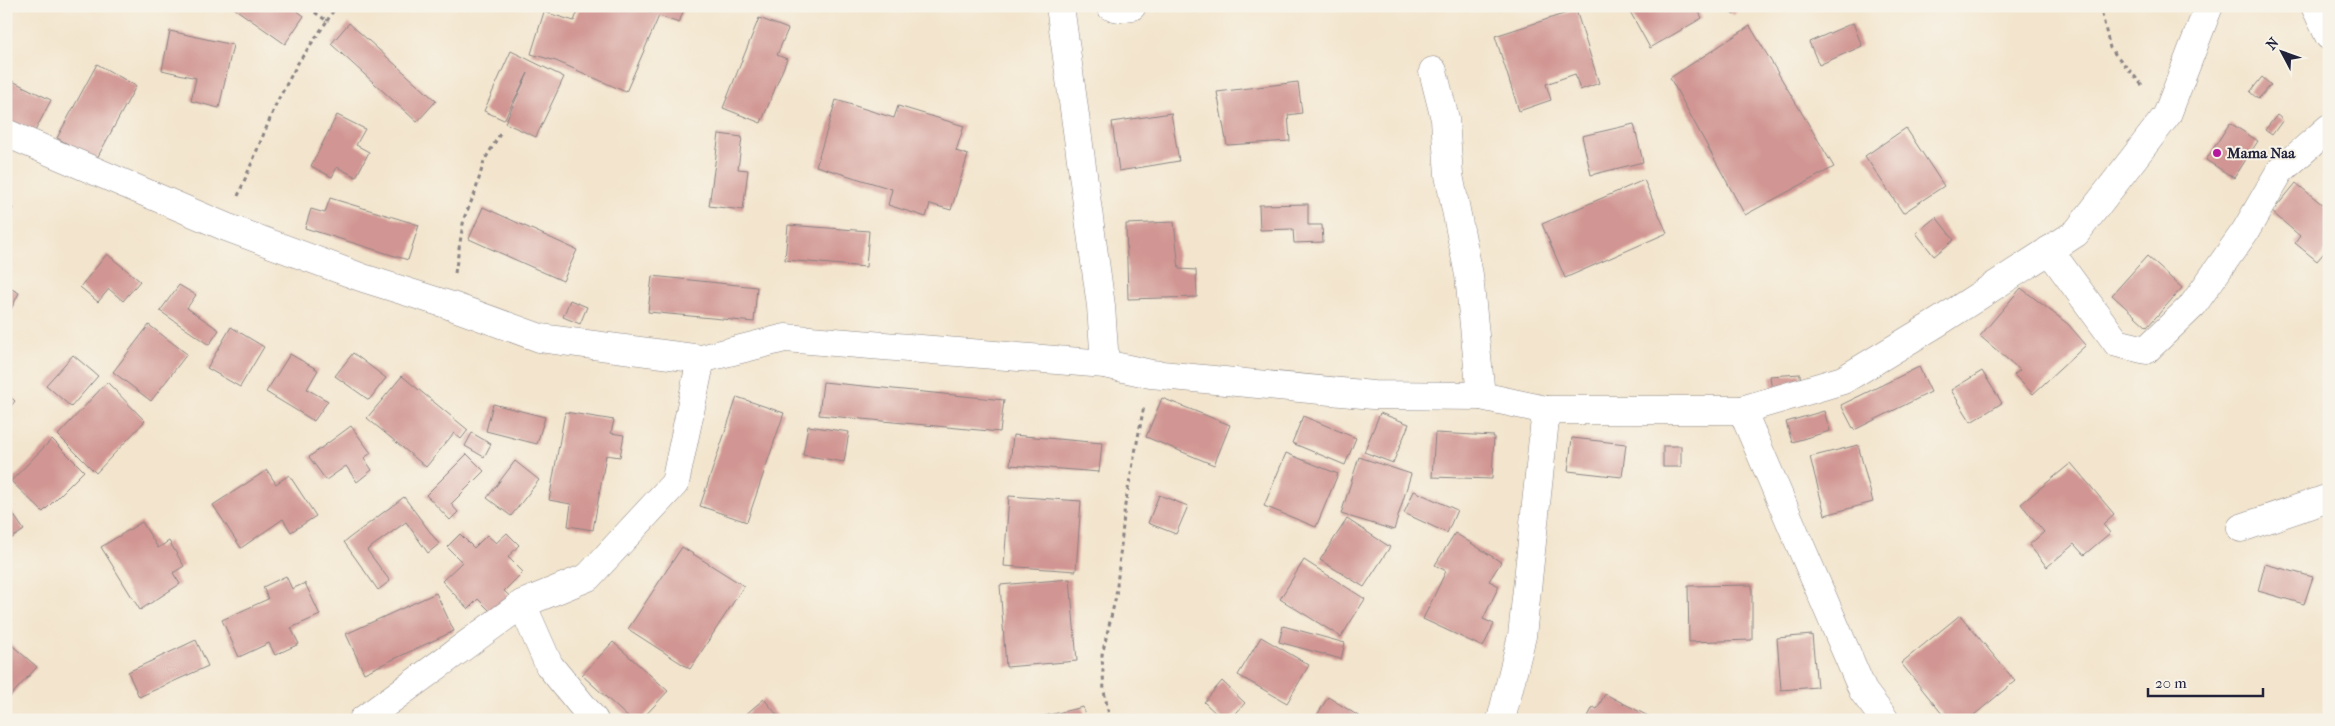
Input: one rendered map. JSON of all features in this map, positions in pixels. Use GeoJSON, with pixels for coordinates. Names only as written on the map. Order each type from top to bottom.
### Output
{"type":"FeatureCollection","features":[{"type":"Feature","properties":{"kind":"street"},"geometry":{"type":"LineString","coordinates":[[1060,6],[1101,306],[1105,364]]}},
{"type":"Feature","properties":{"kind":"street"},"geometry":{"type":"LineString","coordinates":[[1110,6],[1120,8],[1132,6]]}},
{"type":"Feature","properties":{"kind":"street"},"geometry":{"type":"LineString","coordinates":[[6,133],[226,227],[363,278],[449,305],[540,338],[701,359],[785,338],[1105,364],[1151,374],[1373,395],[1481,396],[1546,410],[1742,410],[1843,380],[1937,323],[2076,233],[2167,115],[2209,6]]}},
{"type":"Feature","properties":{"kind":"street"},"geometry":{"type":"LineString","coordinates":[[2315,6],[2329,36]]}},
{"type":"Feature","properties":{"kind":"street"},"geometry":{"type":"LineString","coordinates":[[1433,71],[1445,119],[1449,175],[1468,275],[1481,396]]}},
{"type":"Feature","properties":{"kind":"street"},"geometry":{"type":"LineString","coordinates":[[2049,250],[2117,343],[2146,350],[2193,305],[2246,230],[2280,171],[2329,128]]}},
{"type":"Feature","properties":{"kind":"street"},"geometry":{"type":"LineString","coordinates":[[363,720],[522,604],[588,577],[675,483],[701,359]]}},
{"type":"Feature","properties":{"kind":"street"},"geometry":{"type":"LineString","coordinates":[[1501,720],[1522,636],[1546,410]]}},
{"type":"Feature","properties":{"kind":"street"},"geometry":{"type":"LineString","coordinates":[[1742,410],[1863,691],[1885,720]]}},
{"type":"Feature","properties":{"kind":"street"},"geometry":{"type":"LineString","coordinates":[[2241,528],[2329,498]]}},
{"type":"Feature","properties":{"kind":"street"},"geometry":{"type":"LineString","coordinates":[[522,604],[549,665],[594,720]]}},
{"type":"Feature","properties":{"kind":"path"},"geometry":{"type":"LineString","coordinates":[[306,6],[327,21]]}},
{"type":"Feature","properties":{"kind":"path"},"geometry":{"type":"LineString","coordinates":[[226,227],[277,102],[298,63],[336,6]]}},
{"type":"Feature","properties":{"kind":"path"},"geometry":{"type":"LineString","coordinates":[[2100,6],[2110,48],[2167,115]]}},
{"type":"Feature","properties":{"kind":"path"},"geometry":{"type":"LineString","coordinates":[[449,305],[464,218],[475,193],[484,161],[500,134]]}},
{"type":"Feature","properties":{"kind":"path"},"geometry":{"type":"LineString","coordinates":[[1110,720],[1104,691],[1102,655],[1116,596],[1125,505],[1151,374]]}},
{"type":"Feature","properties":{"kind":"building"},"geometry":{"type":"Polygon","coordinates":[[[231,6],[291,6],[304,16],[285,44],[231,6]]]}},
{"type":"Feature","properties":{"kind":"building"},"geometry":{"type":"Polygon","coordinates":[[[580,6],[636,6],[652,13],[655,6],[685,6],[679,23],[659,16],[626,92],[556,61],[531,54],[544,12],[574,21],[580,6]]]}},
{"type":"Feature","properties":{"kind":"building"},"geometry":{"type":"Polygon","coordinates":[[[1627,6],[1696,6],[1702,18],[1650,48],[1627,6]]]}},
{"type":"Feature","properties":{"kind":"building"},"geometry":{"type":"Polygon","coordinates":[[[1720,6],[1739,6],[1734,15],[1720,6]]]}},
{"type":"Feature","properties":{"kind":"building"},"geometry":{"type":"Polygon","coordinates":[[[1576,10],[1599,83],[1580,90],[1575,74],[1546,84],[1551,100],[1519,111],[1495,36],[1576,10]]]}},
{"type":"Feature","properties":{"kind":"building"},"geometry":{"type":"Polygon","coordinates":[[[759,18],[788,29],[777,55],[787,59],[761,123],[723,108],[759,18]]]}},
{"type":"Feature","properties":{"kind":"building"},"geometry":{"type":"Polygon","coordinates":[[[349,23],[436,101],[417,122],[331,44],[349,23]]]}},
{"type":"Feature","properties":{"kind":"building"},"geometry":{"type":"Polygon","coordinates":[[[1853,23],[1862,46],[1819,65],[1809,42],[1853,23]]]}},
{"type":"Feature","properties":{"kind":"building"},"geometry":{"type":"Polygon","coordinates":[[[1750,26],[1834,167],[1745,215],[1670,78],[1750,26]]]}},
{"type":"Feature","properties":{"kind":"building"},"geometry":{"type":"Polygon","coordinates":[[[170,31],[233,45],[219,108],[191,101],[196,78],[162,70],[170,31]]]}},
{"type":"Feature","properties":{"kind":"building"},"geometry":{"type":"Polygon","coordinates":[[[511,51],[564,77],[536,137],[505,123],[528,73],[504,120],[484,111],[511,51]]]}},
{"type":"Feature","properties":{"kind":"building"},"geometry":{"type":"Polygon","coordinates":[[[97,64],[136,86],[96,160],[57,138],[97,64]]]}},
{"type":"Feature","properties":{"kind":"building"},"geometry":{"type":"Polygon","coordinates":[[[2262,77],[2271,85],[2258,99],[2250,92],[2262,77]]]}},
{"type":"Feature","properties":{"kind":"building"},"geometry":{"type":"Polygon","coordinates":[[[6,78],[51,100],[33,135],[6,122],[6,78]]]}},
{"type":"Feature","properties":{"kind":"building"},"geometry":{"type":"Polygon","coordinates":[[[1298,82],[1302,113],[1288,115],[1290,141],[1227,145],[1217,92],[1298,82]]]}},
{"type":"Feature","properties":{"kind":"building"},"geometry":{"type":"Polygon","coordinates":[[[836,100],[894,118],[898,106],[964,126],[956,151],[968,155],[951,210],[930,204],[926,217],[888,205],[892,189],[816,166],[836,100]]]}},
{"type":"Feature","properties":{"kind":"building"},"geometry":{"type":"Polygon","coordinates":[[[1171,113],[1179,161],[1119,171],[1112,122],[1171,113]]]}},
{"type":"Feature","properties":{"kind":"building"},"geometry":{"type":"Polygon","coordinates":[[[337,115],[365,129],[356,145],[369,152],[356,177],[337,167],[332,177],[311,166],[337,115]]]}},
{"type":"Feature","properties":{"kind":"building"},"geometry":{"type":"Polygon","coordinates":[[[2277,115],[2283,120],[2272,135],[2265,130],[2277,115]]]}},
{"type":"Feature","properties":{"kind":"building"},"geometry":{"type":"Polygon","coordinates":[[[2230,123],[2258,141],[2234,178],[2206,160],[2230,123]]]}},
{"type":"Feature","properties":{"kind":"building"},"geometry":{"type":"Polygon","coordinates":[[[1634,124],[1643,162],[1591,175],[1582,136],[1634,124]]]}},
{"type":"Feature","properties":{"kind":"building"},"geometry":{"type":"Polygon","coordinates":[[[1906,128],[1944,186],[1903,213],[1865,156],[1906,128]]]}},
{"type":"Feature","properties":{"kind":"building"},"geometry":{"type":"Polygon","coordinates":[[[719,134],[742,137],[738,169],[748,170],[743,210],[709,206],[719,134]]]}},
{"type":"Feature","properties":{"kind":"building"},"geometry":{"type":"Polygon","coordinates":[[[1644,180],[1667,233],[1565,278],[1542,224],[1644,180]]]}},
{"type":"Feature","properties":{"kind":"building"},"geometry":{"type":"Polygon","coordinates":[[[2296,183],[2329,210],[2329,247],[2317,261],[2295,243],[2300,236],[2272,212],[2296,183]]]}},
{"type":"Feature","properties":{"kind":"building"},"geometry":{"type":"Polygon","coordinates":[[[330,198],[419,225],[408,260],[305,228],[311,209],[325,213],[330,198]]]}},
{"type":"Feature","properties":{"kind":"building"},"geometry":{"type":"Polygon","coordinates":[[[1308,204],[1308,225],[1322,225],[1323,242],[1294,243],[1293,229],[1260,230],[1259,205],[1308,204]]]}},
{"type":"Feature","properties":{"kind":"building"},"geometry":{"type":"Polygon","coordinates":[[[6,205],[13,208],[6,221],[6,205]]]}},
{"type":"Feature","properties":{"kind":"building"},"geometry":{"type":"Polygon","coordinates":[[[483,207],[577,250],[563,281],[469,239],[483,207]]]}},
{"type":"Feature","properties":{"kind":"building"},"geometry":{"type":"Polygon","coordinates":[[[1936,217],[1954,240],[1934,256],[1916,233],[1936,217]]]}},
{"type":"Feature","properties":{"kind":"building"},"geometry":{"type":"Polygon","coordinates":[[[1174,222],[1179,269],[1196,270],[1197,297],[1128,299],[1126,224],[1174,222]]]}},
{"type":"Feature","properties":{"kind":"building"},"geometry":{"type":"Polygon","coordinates":[[[788,225],[869,231],[866,267],[785,260],[788,225]]]}},
{"type":"Feature","properties":{"kind":"building"},"geometry":{"type":"Polygon","coordinates":[[[107,254],[140,281],[123,301],[109,289],[98,302],[80,287],[107,254]]]}},
{"type":"Feature","properties":{"kind":"building"},"geometry":{"type":"Polygon","coordinates":[[[2147,256],[2182,288],[2147,327],[2112,295],[2147,256]]]}},
{"type":"Feature","properties":{"kind":"building"},"geometry":{"type":"Polygon","coordinates":[[[652,276],[757,287],[754,322],[648,312],[652,276]]]}},
{"type":"Feature","properties":{"kind":"building"},"geometry":{"type":"Polygon","coordinates":[[[179,285],[196,295],[187,308],[219,330],[209,345],[160,311],[179,285]]]}},
{"type":"Feature","properties":{"kind":"building"},"geometry":{"type":"Polygon","coordinates":[[[6,286],[19,293],[6,319],[6,286]]]}},
{"type":"Feature","properties":{"kind":"building"},"geometry":{"type":"Polygon","coordinates":[[[2021,288],[2068,324],[2086,345],[2033,394],[2014,375],[2020,370],[1980,336],[2021,288]]]}},
{"type":"Feature","properties":{"kind":"building"},"geometry":{"type":"Polygon","coordinates":[[[570,300],[587,307],[580,324],[563,317],[570,300]]]}},
{"type":"Feature","properties":{"kind":"building"},"geometry":{"type":"Polygon","coordinates":[[[149,325],[187,354],[151,401],[113,372],[149,325]]]}},
{"type":"Feature","properties":{"kind":"building"},"geometry":{"type":"Polygon","coordinates":[[[231,327],[264,347],[240,387],[207,368],[231,327]]]}},
{"type":"Feature","properties":{"kind":"building"},"geometry":{"type":"Polygon","coordinates":[[[353,353],[386,378],[369,400],[335,376],[353,353]]]}},
{"type":"Feature","properties":{"kind":"building"},"geometry":{"type":"Polygon","coordinates":[[[290,354],[318,370],[307,389],[328,401],[314,421],[266,392],[290,354]]]}},
{"type":"Feature","properties":{"kind":"building"},"geometry":{"type":"Polygon","coordinates":[[[73,355],[98,376],[71,407],[46,385],[73,355]]]}},
{"type":"Feature","properties":{"kind":"building"},"geometry":{"type":"Polygon","coordinates":[[[1919,367],[1931,392],[1854,430],[1841,405],[1919,367]]]}},
{"type":"Feature","properties":{"kind":"building"},"geometry":{"type":"Polygon","coordinates":[[[1982,371],[2002,403],[1971,422],[1951,390],[1982,371]]]}},
{"type":"Feature","properties":{"kind":"building"},"geometry":{"type":"Polygon","coordinates":[[[1800,374],[1801,389],[1772,392],[1770,376],[1800,374]]]}},
{"type":"Feature","properties":{"kind":"building"},"geometry":{"type":"Polygon","coordinates":[[[402,376],[468,430],[461,439],[454,433],[426,467],[367,418],[402,376]]]}},
{"type":"Feature","properties":{"kind":"building"},"geometry":{"type":"Polygon","coordinates":[[[107,382],[145,421],[96,473],[58,435],[107,382]]]}},
{"type":"Feature","properties":{"kind":"building"},"geometry":{"type":"Polygon","coordinates":[[[823,382],[1004,400],[1000,432],[819,415],[823,382]]]}},
{"type":"Feature","properties":{"kind":"building"},"geometry":{"type":"Polygon","coordinates":[[[6,393],[15,401],[6,412],[6,393]]]}},
{"type":"Feature","properties":{"kind":"building"},"geometry":{"type":"Polygon","coordinates":[[[737,397],[784,413],[747,522],[700,506],[737,397]]]}},
{"type":"Feature","properties":{"kind":"building"},"geometry":{"type":"Polygon","coordinates":[[[1162,398],[1230,425],[1214,465],[1146,437],[1162,398]]]}},
{"type":"Feature","properties":{"kind":"building"},"geometry":{"type":"Polygon","coordinates":[[[493,404],[545,417],[537,444],[486,431],[493,404]]]}},
{"type":"Feature","properties":{"kind":"building"},"geometry":{"type":"Polygon","coordinates":[[[1824,411],[1830,431],[1792,442],[1786,422],[1824,411]]]}},
{"type":"Feature","properties":{"kind":"building"},"geometry":{"type":"Polygon","coordinates":[[[565,412],[614,420],[611,433],[624,435],[620,457],[606,455],[593,530],[568,526],[571,504],[549,500],[565,412]]]}},
{"type":"Feature","properties":{"kind":"building"},"geometry":{"type":"Polygon","coordinates":[[[1380,413],[1409,424],[1393,463],[1364,452],[1380,413]]]}},
{"type":"Feature","properties":{"kind":"building"},"geometry":{"type":"Polygon","coordinates":[[[1303,416],[1356,438],[1345,465],[1292,443],[1303,416]]]}},
{"type":"Feature","properties":{"kind":"building"},"geometry":{"type":"Polygon","coordinates":[[[351,426],[371,453],[364,458],[372,470],[357,482],[346,466],[326,480],[309,457],[351,426]]]}},
{"type":"Feature","properties":{"kind":"building"},"geometry":{"type":"Polygon","coordinates":[[[808,426],[849,432],[844,462],[803,455],[808,426]]]}},
{"type":"Feature","properties":{"kind":"building"},"geometry":{"type":"Polygon","coordinates":[[[472,433],[491,444],[484,457],[465,446],[472,433]]]}},
{"type":"Feature","properties":{"kind":"building"},"geometry":{"type":"Polygon","coordinates":[[[1435,433],[1494,436],[1492,479],[1432,477],[1435,433]]]}},
{"type":"Feature","properties":{"kind":"building"},"geometry":{"type":"Polygon","coordinates":[[[1013,435],[1102,443],[1099,472],[1010,465],[1013,435]]]}},
{"type":"Feature","properties":{"kind":"building"},"geometry":{"type":"Polygon","coordinates":[[[1572,438],[1626,444],[1622,477],[1568,471],[1572,438]]]}},
{"type":"Feature","properties":{"kind":"building"},"geometry":{"type":"Polygon","coordinates":[[[52,439],[84,471],[43,512],[11,481],[52,439]]]}},
{"type":"Feature","properties":{"kind":"building"},"geometry":{"type":"Polygon","coordinates":[[[1858,445],[1873,502],[1825,515],[1810,457],[1858,445]]]}},
{"type":"Feature","properties":{"kind":"building"},"geometry":{"type":"Polygon","coordinates":[[[1663,446],[1681,446],[1681,467],[1663,467],[1663,446]]]}},
{"type":"Feature","properties":{"kind":"building"},"geometry":{"type":"Polygon","coordinates":[[[1286,453],[1338,474],[1316,527],[1264,506],[1286,453]]]}},
{"type":"Feature","properties":{"kind":"building"},"geometry":{"type":"Polygon","coordinates":[[[467,454],[484,471],[451,504],[458,512],[450,520],[426,495],[467,454]]]}},
{"type":"Feature","properties":{"kind":"building"},"geometry":{"type":"Polygon","coordinates":[[[1359,457],[1411,474],[1394,530],[1341,514],[1359,457]]]}},
{"type":"Feature","properties":{"kind":"building"},"geometry":{"type":"Polygon","coordinates":[[[515,461],[539,480],[511,516],[487,498],[515,461]]]}},
{"type":"Feature","properties":{"kind":"building"},"geometry":{"type":"Polygon","coordinates":[[[2071,463],[2114,514],[2103,524],[2110,533],[2084,555],[2074,544],[2047,567],[2029,545],[2044,532],[2021,504],[2071,463]]]}},
{"type":"Feature","properties":{"kind":"building"},"geometry":{"type":"Polygon","coordinates":[[[267,470],[276,484],[289,475],[316,516],[291,532],[283,519],[241,548],[213,505],[267,470]]]}},
{"type":"Feature","properties":{"kind":"building"},"geometry":{"type":"Polygon","coordinates":[[[1414,491],[1457,510],[1447,533],[1404,513],[1414,491]]]}},
{"type":"Feature","properties":{"kind":"building"},"geometry":{"type":"Polygon","coordinates":[[[1159,495],[1188,506],[1176,534],[1148,523],[1159,495]]]}},
{"type":"Feature","properties":{"kind":"building"},"geometry":{"type":"Polygon","coordinates":[[[1009,496],[1081,501],[1076,571],[1004,566],[1009,496]]]}},
{"type":"Feature","properties":{"kind":"building"},"geometry":{"type":"Polygon","coordinates":[[[404,497],[439,544],[428,553],[406,522],[367,550],[390,581],[378,590],[344,542],[404,497]]]}},
{"type":"Feature","properties":{"kind":"building"},"geometry":{"type":"Polygon","coordinates":[[[11,511],[24,530],[6,542],[6,514],[11,511]]]}},
{"type":"Feature","properties":{"kind":"building"},"geometry":{"type":"Polygon","coordinates":[[[1347,519],[1390,547],[1364,587],[1320,560],[1347,519]]]}},
{"type":"Feature","properties":{"kind":"building"},"geometry":{"type":"Polygon","coordinates":[[[142,522],[158,548],[169,541],[184,566],[173,573],[180,584],[140,610],[101,547],[142,522]]]}},
{"type":"Feature","properties":{"kind":"building"},"geometry":{"type":"Polygon","coordinates":[[[507,533],[519,545],[508,557],[523,572],[504,591],[513,599],[495,616],[478,599],[468,609],[442,581],[462,562],[447,547],[460,534],[474,548],[487,535],[496,543],[507,533]]]}},
{"type":"Feature","properties":{"kind":"building"},"geometry":{"type":"Polygon","coordinates":[[[1455,533],[1501,562],[1489,581],[1499,586],[1483,619],[1494,624],[1483,647],[1423,619],[1446,571],[1435,565],[1455,533]]]}},
{"type":"Feature","properties":{"kind":"building"},"geometry":{"type":"Polygon","coordinates":[[[682,547],[744,586],[690,669],[628,629],[682,547]]]}},
{"type":"Feature","properties":{"kind":"building"},"geometry":{"type":"Polygon","coordinates":[[[1304,560],[1365,599],[1341,637],[1280,599],[1304,560]]]}},
{"type":"Feature","properties":{"kind":"building"},"geometry":{"type":"Polygon","coordinates":[[[2265,564],[2313,577],[2304,604],[2258,591],[2265,564]]]}},
{"type":"Feature","properties":{"kind":"building"},"geometry":{"type":"Polygon","coordinates":[[[286,576],[292,589],[305,583],[320,615],[291,628],[299,644],[275,655],[269,643],[239,657],[222,620],[268,599],[263,587],[286,576]]]}},
{"type":"Feature","properties":{"kind":"building"},"geometry":{"type":"Polygon","coordinates":[[[1070,579],[1077,661],[1006,667],[1000,585],[1070,579]]]}},
{"type":"Feature","properties":{"kind":"building"},"geometry":{"type":"Polygon","coordinates":[[[1752,585],[1752,640],[1689,642],[1688,586],[1752,585]]]}},
{"type":"Feature","properties":{"kind":"building"},"geometry":{"type":"Polygon","coordinates":[[[436,593],[454,631],[364,673],[346,634],[436,593]]]}},
{"type":"Feature","properties":{"kind":"building"},"geometry":{"type":"Polygon","coordinates":[[[1960,615],[2015,681],[1968,720],[1947,720],[1901,663],[1960,615]]]}},
{"type":"Feature","properties":{"kind":"building"},"geometry":{"type":"Polygon","coordinates":[[[1283,626],[1345,643],[1341,659],[1279,642],[1283,626]]]}},
{"type":"Feature","properties":{"kind":"building"},"geometry":{"type":"Polygon","coordinates":[[[1812,635],[1817,687],[1781,690],[1777,638],[1812,635]]]}},
{"type":"Feature","properties":{"kind":"building"},"geometry":{"type":"Polygon","coordinates":[[[1261,637],[1309,665],[1287,703],[1238,675],[1261,637]]]}},
{"type":"Feature","properties":{"kind":"building"},"geometry":{"type":"Polygon","coordinates":[[[6,640],[37,667],[6,701],[6,640]]]}},
{"type":"Feature","properties":{"kind":"building"},"geometry":{"type":"Polygon","coordinates":[[[196,640],[208,666],[139,697],[128,672],[196,640]]]}},
{"type":"Feature","properties":{"kind":"building"},"geometry":{"type":"Polygon","coordinates":[[[613,642],[668,691],[641,720],[631,720],[582,675],[613,642]]]}},
{"type":"Feature","properties":{"kind":"building"},"geometry":{"type":"Polygon","coordinates":[[[1222,681],[1245,703],[1230,720],[1223,720],[1204,702],[1222,681]]]}},
{"type":"Feature","properties":{"kind":"building"},"geometry":{"type":"Polygon","coordinates":[[[1605,694],[1656,720],[1586,720],[1593,707],[1597,709],[1605,694]]]}},
{"type":"Feature","properties":{"kind":"building"},"geometry":{"type":"Polygon","coordinates":[[[1328,697],[1365,720],[1314,720],[1328,697]]]}},
{"type":"Feature","properties":{"kind":"building"},"geometry":{"type":"Polygon","coordinates":[[[764,699],[781,720],[739,720],[764,699]]]}},
{"type":"Feature","properties":{"kind":"building"},"geometry":{"type":"Polygon","coordinates":[[[1083,707],[1086,720],[1032,720],[1032,719],[1083,707]]]}},
{"type":"Feature","properties":{"kind":"place","name":"Mama Naa"},"geometry":{"type":"Point","coordinates":[2217,153]}}]}
